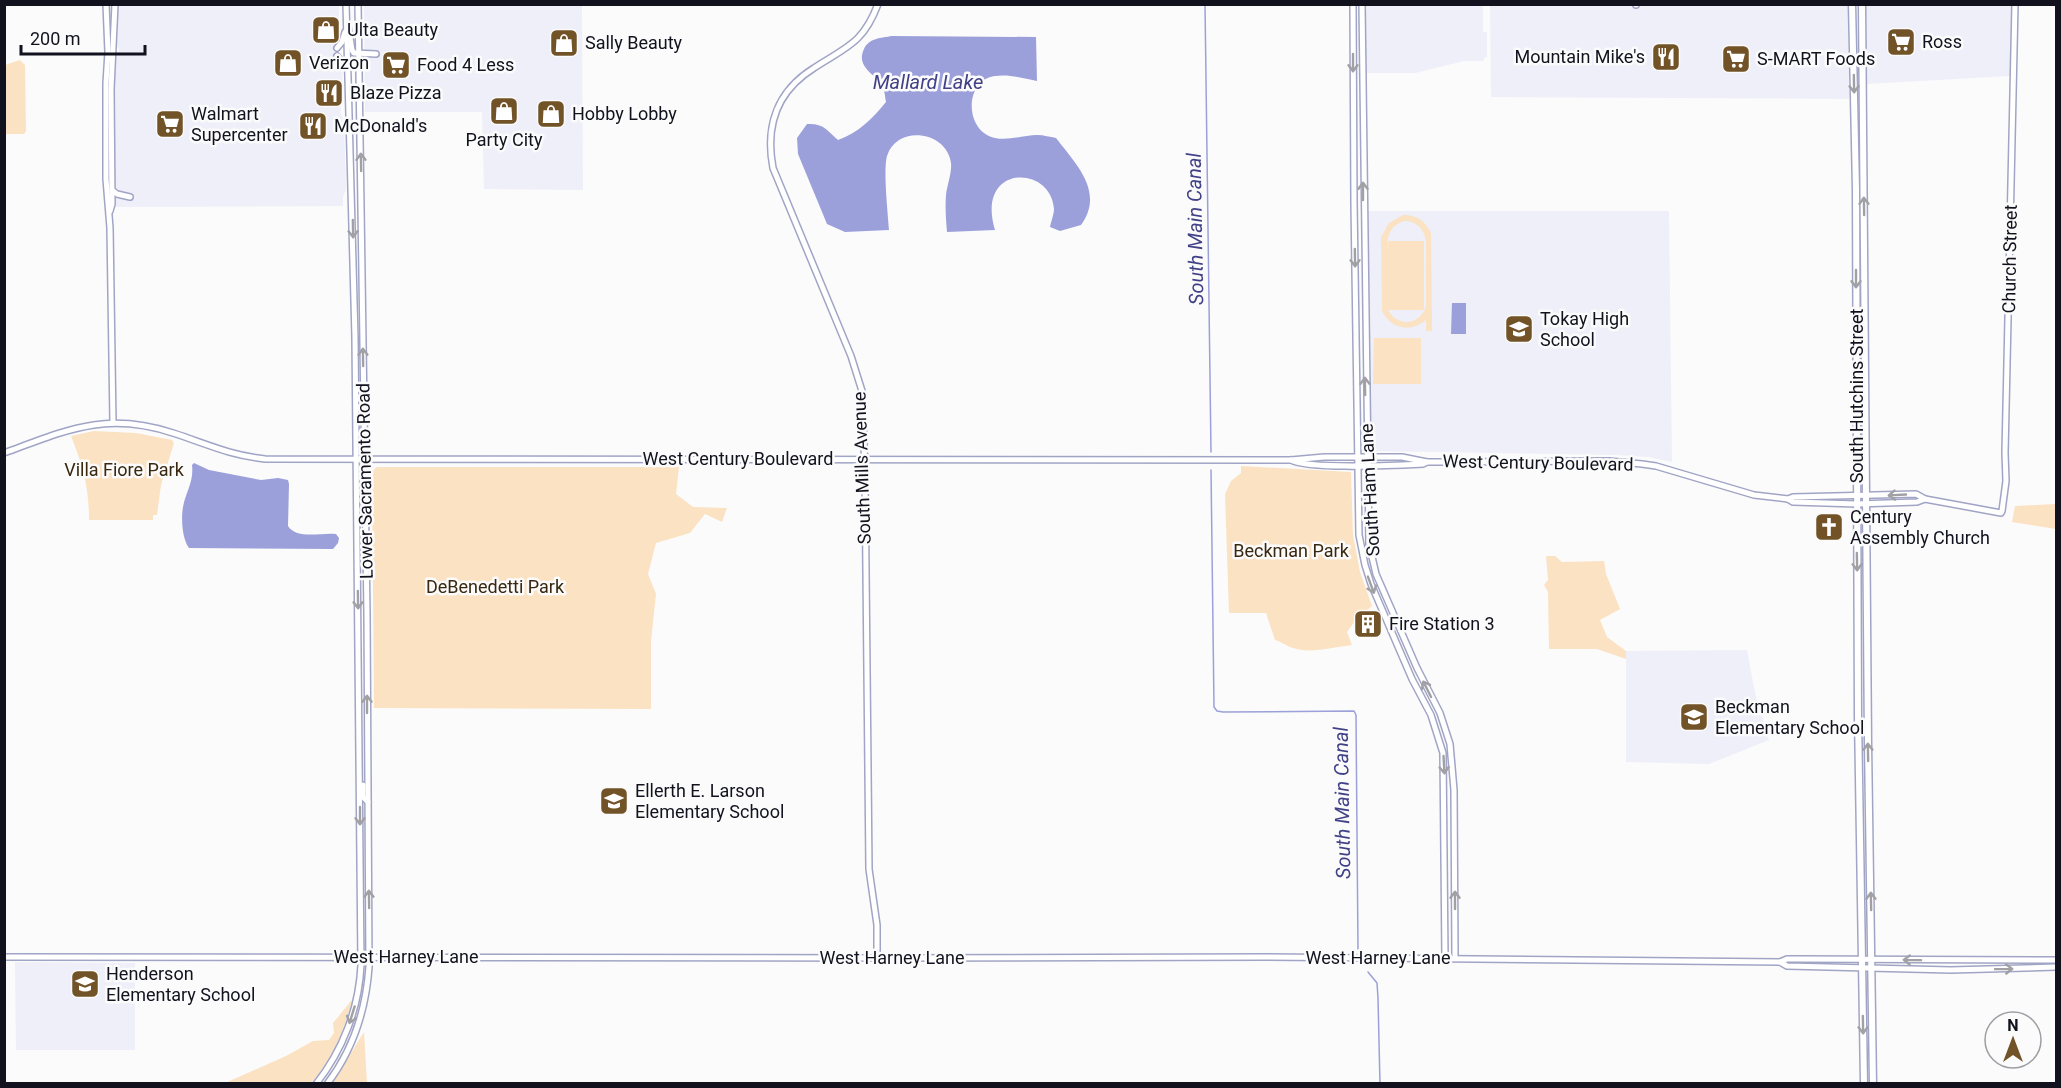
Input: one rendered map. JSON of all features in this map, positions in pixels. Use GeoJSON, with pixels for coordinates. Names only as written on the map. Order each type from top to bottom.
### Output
{"type":"FeatureCollection","features":[{"type":"Feature","properties":{"kind":"main road"},"geometry":{"type":"LineString","coordinates":[[106,4],[111,52],[112,204]]}},
{"type":"Feature","properties":{"kind":"main road"},"geometry":{"type":"LineString","coordinates":[[110,211],[107,206],[106,184],[106,94],[114,4]]}},
{"type":"Feature","properties":{"kind":"main road","name":"Lower Sacramento Road"},"geometry":{"type":"LineString","coordinates":[[316,1083],[335,1056],[350,1023],[358,988],[361,958],[355,338],[346,4]]}},
{"type":"Feature","properties":{"kind":"main road","name":"Lower Sacramento Road"},"geometry":{"type":"LineString","coordinates":[[327,1083],[346,1053],[358,1025],[367,992],[369,958],[357,4]]}},
{"type":"Feature","properties":{"kind":"main road","name":"South Mills Avenue"},"geometry":{"type":"LineString","coordinates":[[877,958],[877,925],[870,883],[869,860],[860,381],[852,356],[772,168],[769,142],[773,117],[786,93],[813,68],[842,53],[858,40],[878,4]]}},
{"type":"Feature","properties":{"kind":"main road","name":"South Ham Lane"},"geometry":{"type":"LineString","coordinates":[[1353,4],[1353,192],[1359,535],[1374,594],[1412,679],[1431,715],[1443,753],[1445,958]]}},
{"type":"Feature","properties":{"kind":"main road","name":"South Ham Lane"},"geometry":{"type":"LineString","coordinates":[[1362,4],[1366,457],[1369,544],[1376,574],[1417,668],[1440,713],[1450,744],[1454,790],[1455,958]]}},
{"type":"Feature","properties":{"kind":"main road","name":"South Hutchins Street"},"geometry":{"type":"LineString","coordinates":[[1852,4],[1856,190],[1864,1083]]}},
{"type":"Feature","properties":{"kind":"main road","name":"South Hutchins Street"},"geometry":{"type":"LineString","coordinates":[[1862,4],[1874,1083]]}},
{"type":"Feature","properties":{"kind":"main road","name":"Church Street"},"geometry":{"type":"LineString","coordinates":[[2001,513],[2006,481],[2015,4]]}},
{"type":"Feature","properties":{"kind":"main road"},"geometry":{"type":"LineString","coordinates":[[337,48],[344,35],[346,21]]}},
{"type":"Feature","properties":{"kind":"main road"},"geometry":{"type":"LineString","coordinates":[[346,21],[350,29],[352,50],[359,54],[376,54]]}},
{"type":"Feature","properties":{"kind":"main road"},"geometry":{"type":"LineString","coordinates":[[1853,41],[1859,46],[1863,56]]}},
{"type":"Feature","properties":{"kind":"main road"},"geometry":{"type":"LineString","coordinates":[[337,56],[344,62],[347,75]]}},
{"type":"Feature","properties":{"kind":"main road"},"geometry":{"type":"LineString","coordinates":[[342,106],[348,106]]}},
{"type":"Feature","properties":{"kind":"main road"},"geometry":{"type":"LineString","coordinates":[[111,185],[115,193],[130,197],[116,197],[110,211],[113,423]]}},
{"type":"Feature","properties":{"kind":"main road","name":"West Century Boulevard"},"geometry":{"type":"LineString","coordinates":[[4,453],[69,429],[113,423],[136,424],[160,429],[221,451],[248,457],[279,459],[1291,460],[1402,457],[1427,462],[1609,461],[1662,467],[1754,495],[1788,500],[1793,497],[1867,500],[1916,494],[1925,499],[2001,513]]}},
{"type":"Feature","properties":{"kind":"main road","name":"West Century Boulevard"},"geometry":{"type":"LineString","coordinates":[[1291,460],[1306,464],[1367,466],[1427,462]]}},
{"type":"Feature","properties":{"kind":"main road"},"geometry":{"type":"LineString","coordinates":[[359,760],[363,767],[363,797],[368,802]]}},
{"type":"Feature","properties":{"kind":"main road","name":"West Harney Lane"},"geometry":{"type":"LineString","coordinates":[[4,957],[1455,958],[1780,962],[1787,959],[2056,960]]}},
{"type":"Feature","properties":{"kind":"main road","name":"West Harney Lane"},"geometry":{"type":"LineString","coordinates":[[1780,962],[1787,966],[1951,970],[2056,967]]}},
{"type":"Feature","properties":{"kind":"shaded area"},"geometry":{"type":"Polygon","coordinates":[[[117,5],[339,5],[339,39],[336,44],[336,57],[342,67],[343,93],[340,99],[341,114],[344,120],[346,190],[343,196],[343,206],[114,207],[114,200],[117,198],[114,189],[113,96],[115,59],[119,49],[116,44],[117,5]]]}},
{"type":"Feature","properties":{"kind":"shaded area"},"geometry":{"type":"Polygon","coordinates":[[[364,5],[582,5],[583,190],[484,189],[482,112],[365,112],[364,5]]]}},
{"type":"Feature","properties":{"kind":"shaded area"},"geometry":{"type":"Polygon","coordinates":[[[1363,5],[1483,5],[1483,32],[1487,32],[1487,57],[1484,61],[1464,61],[1415,73],[1364,73],[1363,5]]]}},
{"type":"Feature","properties":{"kind":"shaded area"},"geometry":{"type":"Polygon","coordinates":[[[1490,5],[1848,5],[1849,99],[1491,97],[1490,5]]]}},
{"type":"Feature","properties":{"kind":"shaded area"},"geometry":{"type":"Polygon","coordinates":[[[1865,5],[2012,5],[2010,76],[1866,84],[1865,5]]]}},
{"type":"Feature","properties":{"kind":"shaded area","name":"Tokay High School"},"geometry":{"type":"Polygon","coordinates":[[[1367,211],[1669,211],[1672,462],[1648,457],[1616,455],[1372,451],[1370,447],[1367,211]]]}},
{"type":"Feature","properties":{"kind":"shaded area","name":"Beckman Elementary School"},"geometry":{"type":"Polygon","coordinates":[[[1747,650],[1755,693],[1769,740],[1709,764],[1626,762],[1626,651],[1747,650]]]}},
{"type":"Feature","properties":{"kind":"shaded area"},"geometry":{"type":"Polygon","coordinates":[[[15,962],[135,963],[135,1050],[16,1050],[15,962]]]}},
{"type":"Feature","properties":{"kind":"green space"},"geometry":{"type":"Polygon","coordinates":[[[20,60],[25,65],[26,131],[24,134],[5,134],[5,65],[20,60]]]}},
{"type":"Feature","properties":{"kind":"green space"},"geometry":{"type":"Polygon","coordinates":[[[1403,215],[1420,219],[1429,228],[1431,233],[1432,331],[1426,331],[1426,320],[1414,327],[1401,327],[1390,322],[1382,311],[1381,237],[1389,223],[1403,215]],[[1404,221],[1395,226],[1388,237],[1387,251],[1388,241],[1424,241],[1424,310],[1426,306],[1426,241],[1416,224],[1404,221]],[[1388,310],[1397,320],[1403,322],[1414,320],[1424,310],[1388,310]]]}},
{"type":"Feature","properties":{"kind":"green space"},"geometry":{"type":"Polygon","coordinates":[[[1374,338],[1421,338],[1421,384],[1373,384],[1374,338]]]}},
{"type":"Feature","properties":{"kind":"green space","name":"Villa Fiore Park"},"geometry":{"type":"Polygon","coordinates":[[[94,431],[136,433],[172,440],[174,443],[161,485],[157,515],[153,515],[153,520],[89,520],[84,477],[71,436],[94,431]]]}},
{"type":"Feature","properties":{"kind":"green space","name":"Beckman Park"},"geometry":{"type":"Polygon","coordinates":[[[1241,466],[1351,472],[1353,535],[1360,572],[1372,606],[1355,621],[1347,632],[1352,645],[1300,650],[1275,640],[1266,613],[1229,613],[1225,494],[1231,481],[1241,473],[1241,466]]]}},
{"type":"Feature","properties":{"kind":"green space","name":"DeBenedetti Park"},"geometry":{"type":"Polygon","coordinates":[[[377,467],[679,467],[676,494],[693,507],[727,508],[722,522],[705,514],[690,533],[656,543],[648,574],[656,594],[651,641],[651,709],[374,708],[372,471],[377,467]]]}},
{"type":"Feature","properties":{"kind":"green space"},"geometry":{"type":"Polygon","coordinates":[[[2056,504],[2056,529],[2012,522],[2015,506],[2056,504]]]}},
{"type":"Feature","properties":{"kind":"green space"},"geometry":{"type":"Polygon","coordinates":[[[1546,556],[1555,556],[1562,562],[1604,561],[1606,574],[1620,609],[1600,620],[1607,637],[1626,651],[1626,659],[1597,649],[1549,649],[1548,592],[1544,585],[1548,580],[1546,556]]]}},
{"type":"Feature","properties":{"kind":"green space"},"geometry":{"type":"Polygon","coordinates":[[[351,1001],[336,1045],[325,1065],[311,1083],[225,1083],[286,1056],[313,1041],[329,1040],[334,1033],[333,1023],[351,1001]]]}},
{"type":"Feature","properties":{"kind":"green space"},"geometry":{"type":"Polygon","coordinates":[[[364,1032],[367,1083],[332,1083],[336,1077],[364,1032]]]}},
{"type":"Feature","properties":{"kind":"water","name":"Mallard Lake"},"geometry":{"type":"Polygon","coordinates":[[[892,36],[1036,37],[1037,81],[1005,76],[995,76],[985,80],[978,86],[973,96],[973,116],[985,133],[995,138],[1037,135],[1056,138],[1079,168],[1089,190],[1088,213],[1081,225],[1060,231],[1050,227],[1054,209],[1050,194],[1041,184],[1029,178],[1016,178],[1004,182],[995,193],[992,208],[995,230],[947,232],[946,200],[951,163],[948,152],[941,144],[932,138],[921,136],[901,139],[892,146],[887,156],[889,230],[845,232],[827,224],[798,154],[797,138],[807,124],[812,124],[824,128],[838,140],[864,125],[875,114],[886,102],[884,91],[880,83],[864,66],[862,56],[869,43],[892,36]]]}},
{"type":"Feature","properties":{"kind":"water"},"geometry":{"type":"Polygon","coordinates":[[[1452,303],[1466,303],[1466,334],[1451,334],[1452,303]]]}},
{"type":"Feature","properties":{"kind":"water"},"geometry":{"type":"Polygon","coordinates":[[[194,463],[209,470],[261,480],[278,478],[288,480],[288,526],[297,533],[303,534],[336,534],[339,538],[338,543],[333,549],[189,548],[183,534],[182,512],[194,463]]]}},
{"type":"Feature","properties":{"kind":"waterway","name":"South Main Canal"},"geometry":{"type":"LineString","coordinates":[[1205,4],[1211,452]]}},
{"type":"Feature","properties":{"kind":"waterway","name":"South Main Canal"},"geometry":{"type":"LineString","coordinates":[[1211,470],[1214,707],[1217,711],[1223,712],[1354,711],[1356,715],[1358,949]]}},
{"type":"Feature","properties":{"kind":"waterway","name":"South Main Canal"},"geometry":{"type":"LineString","coordinates":[[1368,972],[1377,983],[1380,1084]]}},
{"type":"Feature","properties":{"kind":"place","name":"Ulta Beauty"},"geometry":{"type":"Point","coordinates":[326,30]}},
{"type":"Feature","properties":{"kind":"place","name":"Ross"},"geometry":{"type":"Point","coordinates":[1901,42]}},
{"type":"Feature","properties":{"kind":"place","name":"Sally Beauty"},"geometry":{"type":"Point","coordinates":[564,43]}},
{"type":"Feature","properties":{"kind":"place","name":"Mountain Mike's"},"geometry":{"type":"Point","coordinates":[1666,57]}},
{"type":"Feature","properties":{"kind":"place","name":"S-MART Foods"},"geometry":{"type":"Point","coordinates":[1736,59]}},
{"type":"Feature","properties":{"kind":"place","name":"Verizon"},"geometry":{"type":"Point","coordinates":[288,63]}},
{"type":"Feature","properties":{"kind":"place","name":"Food 4 Less"},"geometry":{"type":"Point","coordinates":[396,65]}},
{"type":"Feature","properties":{"kind":"place","name":"Blaze Pizza"},"geometry":{"type":"Point","coordinates":[329,93]}},
{"type":"Feature","properties":{"kind":"place","name":"Party City"},"geometry":{"type":"Point","coordinates":[504,111]}},
{"type":"Feature","properties":{"kind":"place","name":"Hobby Lobby"},"geometry":{"type":"Point","coordinates":[551,114]}},
{"type":"Feature","properties":{"kind":"place","name":"Walmart Supercenter"},"geometry":{"type":"Point","coordinates":[170,124]}},
{"type":"Feature","properties":{"kind":"place","name":"McDonald's"},"geometry":{"type":"Point","coordinates":[313,126]}},
{"type":"Feature","properties":{"kind":"place","name":"Tokay High School"},"geometry":{"type":"Point","coordinates":[1519,329]}},
{"type":"Feature","properties":{"kind":"place","name":"Century Assembly Church"},"geometry":{"type":"Point","coordinates":[1829,527]}},
{"type":"Feature","properties":{"kind":"place","name":"Fire Station 3"},"geometry":{"type":"Point","coordinates":[1368,624]}},
{"type":"Feature","properties":{"kind":"place","name":"Beckman Elementary School"},"geometry":{"type":"Point","coordinates":[1694,717]}},
{"type":"Feature","properties":{"kind":"place","name":"Ellerth E. Larson Elementary School"},"geometry":{"type":"Point","coordinates":[614,801]}},
{"type":"Feature","properties":{"kind":"place","name":"Henderson Elementary School"},"geometry":{"type":"Point","coordinates":[85,984]}}]}
